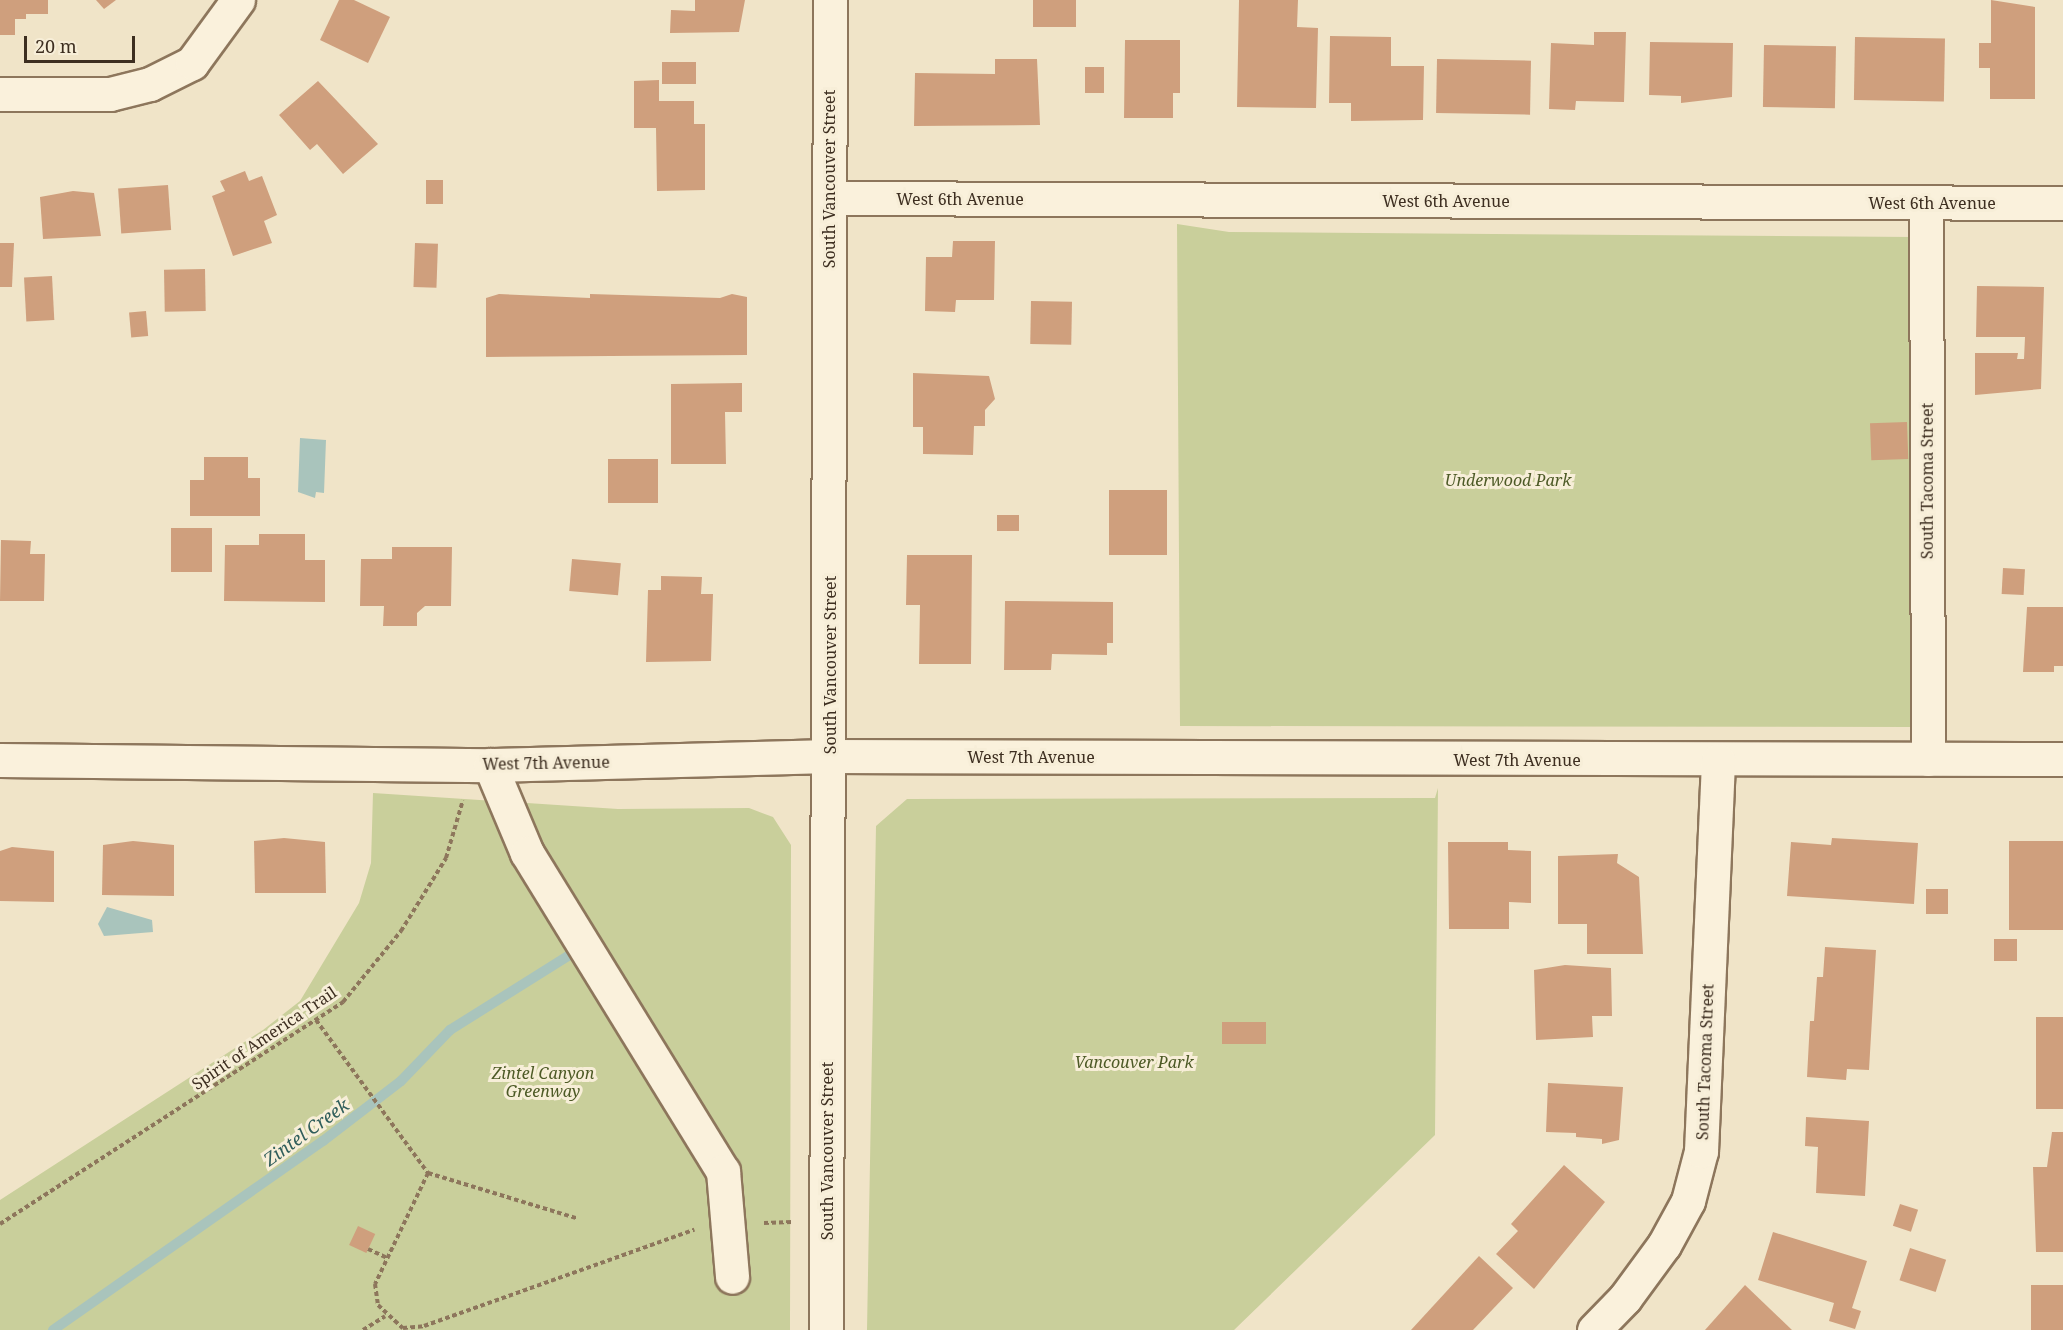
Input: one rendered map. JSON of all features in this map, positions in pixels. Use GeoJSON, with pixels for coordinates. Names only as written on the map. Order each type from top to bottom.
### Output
{"type":"FeatureCollection","features":[{"type":"Feature","properties":{"kind":"street"},"geometry":{"type":"LineString","coordinates":[[0,94],[110,93],[150,84],[192,63],[238,0]]}},
{"type":"Feature","properties":{"kind":"street","name":"South Vancouver Street"},"geometry":{"type":"LineString","coordinates":[[826,1330],[830,756],[830,0]]}},
{"type":"Feature","properties":{"kind":"street","name":"West 6th Avenue"},"geometry":{"type":"LineString","coordinates":[[829,198],[2063,203]]}},
{"type":"Feature","properties":{"kind":"street","name":"South Tacoma Street"},"geometry":{"type":"LineString","coordinates":[[1926,202],[1928,759]]}},
{"type":"Feature","properties":{"kind":"street","name":"West 7th Avenue"},"geometry":{"type":"LineString","coordinates":[[0,760],[482,765],[830,756],[1718,760],[2063,759]]}},
{"type":"Feature","properties":{"kind":"street","name":"South Tacoma Street"},"geometry":{"type":"LineString","coordinates":[[1594,1330],[1625,1298],[1664,1245],[1688,1201],[1701,1151],[1718,760]]}},
{"type":"Feature","properties":{"kind":"street"},"geometry":{"type":"LineString","coordinates":[[482,765],[527,853],[723,1172],[732,1277]]}},
{"type":"Feature","properties":{"kind":"path","name":"Spirit of America Trail"},"geometry":{"type":"LineString","coordinates":[[0,1224],[343,1002],[401,931],[446,858],[482,765]]}},
{"type":"Feature","properties":{"kind":"path"},"geometry":{"type":"LineString","coordinates":[[316,1020],[365,1093],[428,1173],[576,1218]]}},
{"type":"Feature","properties":{"kind":"path"},"geometry":{"type":"LineString","coordinates":[[428,1173],[375,1284],[385,1316],[403,1328],[424,1326],[697,1228],[826,1222]]}},
{"type":"Feature","properties":{"kind":"path"},"geometry":{"type":"LineString","coordinates":[[368,1249],[387,1258]]}},
{"type":"Feature","properties":{"kind":"path"},"geometry":{"type":"LineString","coordinates":[[363,1330],[385,1316]]}},
{"type":"Feature","properties":{"kind":"green space","name":"Underwood Park"},"geometry":{"type":"Polygon","coordinates":[[[1177,224],[1229,232],[1913,237],[1916,727],[1180,726],[1177,224]]]}},
{"type":"Feature","properties":{"kind":"green space","name":"Vancouver Park"},"geometry":{"type":"Polygon","coordinates":[[[1438,788],[1435,1135],[1234,1330],[867,1330],[876,826],[907,799],[1435,798],[1438,788]]]}},
{"type":"Feature","properties":{"kind":"green space","name":"Zintel Canyon Greenway"},"geometry":{"type":"Polygon","coordinates":[[[373,793],[618,809],[749,808],[773,817],[791,845],[790,1330],[0,1330],[0,1200],[263,1030],[300,1001],[359,903],[371,863],[373,793]]]}},
{"type":"Feature","properties":{"kind":"water"},"geometry":{"type":"Polygon","coordinates":[[[300,438],[326,440],[324,493],[316,492],[315,498],[298,492],[300,438]]]}},
{"type":"Feature","properties":{"kind":"water"},"geometry":{"type":"Polygon","coordinates":[[[107,907],[152,920],[153,932],[104,936],[98,924],[107,907]]]}},
{"type":"Feature","properties":{"kind":"building"},"geometry":{"type":"Polygon","coordinates":[[[0,0],[48,0],[48,14],[26,14],[26,19],[15,19],[15,35],[0,35],[0,0]]]}},
{"type":"Feature","properties":{"kind":"building"},"geometry":{"type":"Polygon","coordinates":[[[96,0],[116,0],[104,9],[96,0]]]}},
{"type":"Feature","properties":{"kind":"building"},"geometry":{"type":"Polygon","coordinates":[[[339,0],[354,0],[390,17],[368,63],[320,40],[339,0]]]}},
{"type":"Feature","properties":{"kind":"building"},"geometry":{"type":"Polygon","coordinates":[[[695,0],[745,0],[739,32],[670,33],[671,10],[695,11],[695,0]]]}},
{"type":"Feature","properties":{"kind":"building"},"geometry":{"type":"Polygon","coordinates":[[[1033,0],[1076,0],[1076,27],[1033,27],[1033,0]]]}},
{"type":"Feature","properties":{"kind":"building"},"geometry":{"type":"Polygon","coordinates":[[[1239,0],[1298,0],[1297,27],[1318,28],[1316,108],[1237,107],[1239,0]]]}},
{"type":"Feature","properties":{"kind":"building"},"geometry":{"type":"Polygon","coordinates":[[[1991,0],[2035,7],[2035,99],[1990,99],[1990,68],[1979,68],[1979,43],[1991,43],[1991,0]]]}},
{"type":"Feature","properties":{"kind":"building"},"geometry":{"type":"Polygon","coordinates":[[[1594,32],[1626,32],[1624,102],[1576,101],[1575,110],[1549,109],[1551,43],[1594,45],[1594,32]]]}},
{"type":"Feature","properties":{"kind":"building"},"geometry":{"type":"Polygon","coordinates":[[[1330,36],[1391,37],[1391,66],[1424,66],[1423,120],[1351,121],[1351,103],[1329,103],[1330,36]]]}},
{"type":"Feature","properties":{"kind":"building"},"geometry":{"type":"Polygon","coordinates":[[[1855,37],[1945,39],[1944,102],[1854,100],[1855,37]]]}},
{"type":"Feature","properties":{"kind":"building"},"geometry":{"type":"Polygon","coordinates":[[[1125,40],[1180,40],[1180,93],[1173,93],[1173,118],[1124,118],[1125,40]]]}},
{"type":"Feature","properties":{"kind":"building"},"geometry":{"type":"Polygon","coordinates":[[[1650,42],[1733,43],[1732,97],[1681,103],[1681,96],[1649,95],[1650,42]]]}},
{"type":"Feature","properties":{"kind":"building"},"geometry":{"type":"Polygon","coordinates":[[[1764,45],[1836,46],[1835,108],[1763,107],[1764,45]]]}},
{"type":"Feature","properties":{"kind":"building"},"geometry":{"type":"Polygon","coordinates":[[[995,59],[1037,59],[1040,125],[914,126],[915,73],[995,74],[995,59]]]}},
{"type":"Feature","properties":{"kind":"building"},"geometry":{"type":"Polygon","coordinates":[[[1437,59],[1531,61],[1530,115],[1436,113],[1437,59]]]}},
{"type":"Feature","properties":{"kind":"building"},"geometry":{"type":"Polygon","coordinates":[[[662,62],[696,62],[696,84],[662,84],[662,62]]]}},
{"type":"Feature","properties":{"kind":"building"},"geometry":{"type":"Polygon","coordinates":[[[1085,67],[1104,67],[1104,93],[1085,93],[1085,67]]]}},
{"type":"Feature","properties":{"kind":"building"},"geometry":{"type":"Polygon","coordinates":[[[659,80],[659,101],[694,101],[694,124],[705,124],[705,190],[657,191],[656,128],[634,128],[634,81],[659,80]]]}},
{"type":"Feature","properties":{"kind":"building"},"geometry":{"type":"Polygon","coordinates":[[[318,81],[378,144],[343,174],[317,144],[310,150],[279,115],[318,81]]]}},
{"type":"Feature","properties":{"kind":"building"},"geometry":{"type":"Polygon","coordinates":[[[245,171],[249,181],[262,176],[277,215],[264,221],[272,243],[233,256],[212,196],[225,191],[220,181],[245,171]]]}},
{"type":"Feature","properties":{"kind":"building"},"geometry":{"type":"Polygon","coordinates":[[[426,180],[443,180],[443,204],[426,204],[426,180]]]}},
{"type":"Feature","properties":{"kind":"building"},"geometry":{"type":"Polygon","coordinates":[[[168,185],[171,230],[121,233],[118,188],[168,185]]]}},
{"type":"Feature","properties":{"kind":"building"},"geometry":{"type":"Polygon","coordinates":[[[73,191],[94,193],[101,236],[43,239],[40,197],[73,191]]]}},
{"type":"Feature","properties":{"kind":"building"},"geometry":{"type":"Polygon","coordinates":[[[953,241],[995,241],[994,300],[956,300],[955,312],[925,311],[926,257],[952,257],[953,241]]]}},
{"type":"Feature","properties":{"kind":"building"},"geometry":{"type":"Polygon","coordinates":[[[0,243],[14,243],[12,287],[0,287],[0,243]]]}},
{"type":"Feature","properties":{"kind":"building"},"geometry":{"type":"Polygon","coordinates":[[[415,243],[438,244],[436,288],[413,287],[415,243]]]}},
{"type":"Feature","properties":{"kind":"building"},"geometry":{"type":"Polygon","coordinates":[[[205,269],[206,311],[165,312],[164,270],[205,269]]]}},
{"type":"Feature","properties":{"kind":"building"},"geometry":{"type":"Polygon","coordinates":[[[52,276],[54,320],[26,321],[24,277],[52,276]]]}},
{"type":"Feature","properties":{"kind":"building"},"geometry":{"type":"Polygon","coordinates":[[[1977,286],[2044,287],[2041,389],[1975,395],[1975,353],[2018,353],[2017,359],[2024,359],[2025,337],[1976,337],[1977,286]]]}},
{"type":"Feature","properties":{"kind":"building"},"geometry":{"type":"Polygon","coordinates":[[[499,294],[590,298],[590,294],[720,298],[732,294],[747,297],[747,355],[486,357],[486,298],[499,294]]]}},
{"type":"Feature","properties":{"kind":"building"},"geometry":{"type":"Polygon","coordinates":[[[1031,301],[1072,302],[1071,345],[1030,344],[1031,301]]]}},
{"type":"Feature","properties":{"kind":"building"},"geometry":{"type":"Polygon","coordinates":[[[146,311],[148,336],[131,337],[129,312],[146,311]]]}},
{"type":"Feature","properties":{"kind":"building"},"geometry":{"type":"Polygon","coordinates":[[[913,373],[989,376],[995,399],[985,410],[985,426],[974,426],[973,455],[923,454],[923,427],[913,427],[913,373]]]}},
{"type":"Feature","properties":{"kind":"building"},"geometry":{"type":"Polygon","coordinates":[[[742,383],[742,412],[725,412],[726,464],[671,464],[671,384],[742,383]]]}},
{"type":"Feature","properties":{"kind":"building"},"geometry":{"type":"Polygon","coordinates":[[[1907,422],[1908,459],[1871,460],[1870,423],[1907,422]]]}},
{"type":"Feature","properties":{"kind":"building"},"geometry":{"type":"Polygon","coordinates":[[[204,457],[248,457],[248,478],[260,478],[260,516],[190,516],[190,480],[204,480],[204,457]]]}},
{"type":"Feature","properties":{"kind":"building"},"geometry":{"type":"Polygon","coordinates":[[[608,459],[658,459],[658,503],[608,503],[608,459]]]}},
{"type":"Feature","properties":{"kind":"building"},"geometry":{"type":"Polygon","coordinates":[[[1109,490],[1167,490],[1167,555],[1109,555],[1109,490]]]}},
{"type":"Feature","properties":{"kind":"building"},"geometry":{"type":"Polygon","coordinates":[[[997,515],[1019,515],[1019,531],[997,531],[997,515]]]}},
{"type":"Feature","properties":{"kind":"building"},"geometry":{"type":"Polygon","coordinates":[[[171,528],[212,528],[212,572],[171,572],[171,528]]]}},
{"type":"Feature","properties":{"kind":"building"},"geometry":{"type":"Polygon","coordinates":[[[259,534],[305,534],[305,560],[325,560],[325,602],[224,601],[225,545],[259,545],[259,534]]]}},
{"type":"Feature","properties":{"kind":"building"},"geometry":{"type":"Polygon","coordinates":[[[1,540],[31,541],[30,554],[45,554],[44,601],[0,601],[1,540]]]}},
{"type":"Feature","properties":{"kind":"building"},"geometry":{"type":"Polygon","coordinates":[[[392,547],[452,547],[451,606],[425,606],[417,613],[417,626],[383,626],[384,606],[360,606],[361,559],[392,559],[392,547]]]}},
{"type":"Feature","properties":{"kind":"building"},"geometry":{"type":"Polygon","coordinates":[[[907,555],[972,555],[971,664],[919,664],[920,605],[906,605],[907,555]]]}},
{"type":"Feature","properties":{"kind":"building"},"geometry":{"type":"Polygon","coordinates":[[[572,559],[621,563],[618,595],[569,591],[572,559]]]}},
{"type":"Feature","properties":{"kind":"building"},"geometry":{"type":"Polygon","coordinates":[[[2003,568],[2025,569],[2024,595],[2002,594],[2003,568]]]}},
{"type":"Feature","properties":{"kind":"building"},"geometry":{"type":"Polygon","coordinates":[[[661,576],[702,577],[701,594],[713,594],[711,661],[646,662],[648,590],[661,590],[661,576]]]}},
{"type":"Feature","properties":{"kind":"building"},"geometry":{"type":"Polygon","coordinates":[[[1005,601],[1113,602],[1113,643],[1107,643],[1107,655],[1052,654],[1051,670],[1004,670],[1005,601]]]}},
{"type":"Feature","properties":{"kind":"building"},"geometry":{"type":"Polygon","coordinates":[[[2027,607],[2063,607],[2063,666],[2054,666],[2054,672],[2023,672],[2027,607]]]}},
{"type":"Feature","properties":{"kind":"building"},"geometry":{"type":"Polygon","coordinates":[[[284,838],[325,842],[326,893],[255,893],[254,841],[284,838]]]}},
{"type":"Feature","properties":{"kind":"building"},"geometry":{"type":"Polygon","coordinates":[[[1832,838],[1918,843],[1914,904],[1787,896],[1791,842],[1831,845],[1832,838]]]}},
{"type":"Feature","properties":{"kind":"building"},"geometry":{"type":"Polygon","coordinates":[[[133,841],[174,845],[174,896],[102,895],[103,845],[133,841]]]}},
{"type":"Feature","properties":{"kind":"building"},"geometry":{"type":"Polygon","coordinates":[[[2009,841],[2063,841],[2063,930],[2009,930],[2009,841]]]}},
{"type":"Feature","properties":{"kind":"building"},"geometry":{"type":"Polygon","coordinates":[[[1448,842],[1508,842],[1508,850],[1531,851],[1531,903],[1509,902],[1509,929],[1449,929],[1448,842]]]}},
{"type":"Feature","properties":{"kind":"building"},"geometry":{"type":"Polygon","coordinates":[[[12,847],[54,851],[54,902],[0,901],[0,851],[12,847]]]}},
{"type":"Feature","properties":{"kind":"building"},"geometry":{"type":"Polygon","coordinates":[[[1618,854],[1617,863],[1639,877],[1643,954],[1587,954],[1587,924],[1558,924],[1558,856],[1618,854]]]}},
{"type":"Feature","properties":{"kind":"building"},"geometry":{"type":"Polygon","coordinates":[[[1926,889],[1948,889],[1948,914],[1926,914],[1926,889]]]}},
{"type":"Feature","properties":{"kind":"building"},"geometry":{"type":"Polygon","coordinates":[[[1994,939],[2017,939],[2017,961],[1994,961],[1994,939]]]}},
{"type":"Feature","properties":{"kind":"building"},"geometry":{"type":"Polygon","coordinates":[[[1825,947],[1876,950],[1869,1070],[1847,1069],[1846,1080],[1807,1077],[1810,1021],[1814,1021],[1817,977],[1823,977],[1825,947]]]}},
{"type":"Feature","properties":{"kind":"building"},"geometry":{"type":"Polygon","coordinates":[[[1565,965],[1611,968],[1612,1016],[1592,1016],[1593,1037],[1536,1040],[1534,970],[1565,965]]]}},
{"type":"Feature","properties":{"kind":"building"},"geometry":{"type":"Polygon","coordinates":[[[2036,1017],[2063,1017],[2063,1109],[2036,1109],[2036,1017]]]}},
{"type":"Feature","properties":{"kind":"building"},"geometry":{"type":"Polygon","coordinates":[[[1222,1022],[1266,1022],[1266,1044],[1222,1044],[1222,1022]]]}},
{"type":"Feature","properties":{"kind":"building"},"geometry":{"type":"Polygon","coordinates":[[[1548,1083],[1623,1087],[1619,1140],[1602,1144],[1602,1139],[1576,1137],[1576,1133],[1546,1132],[1548,1083]]]}},
{"type":"Feature","properties":{"kind":"building"},"geometry":{"type":"Polygon","coordinates":[[[1806,1117],[1869,1121],[1865,1196],[1816,1193],[1818,1147],[1805,1146],[1806,1117]]]}},
{"type":"Feature","properties":{"kind":"building"},"geometry":{"type":"Polygon","coordinates":[[[2052,1132],[2063,1132],[2063,1252],[2036,1252],[2033,1167],[2047,1167],[2052,1132]]]}},
{"type":"Feature","properties":{"kind":"building"},"geometry":{"type":"Polygon","coordinates":[[[1564,1165],[1605,1202],[1534,1289],[1496,1254],[1518,1231],[1511,1224],[1564,1165]]]}},
{"type":"Feature","properties":{"kind":"building"},"geometry":{"type":"Polygon","coordinates":[[[1900,1204],[1918,1210],[1911,1232],[1893,1226],[1900,1204]]]}},
{"type":"Feature","properties":{"kind":"building"},"geometry":{"type":"Polygon","coordinates":[[[358,1226],[375,1234],[366,1253],[349,1245],[358,1226]]]}},
{"type":"Feature","properties":{"kind":"building"},"geometry":{"type":"Polygon","coordinates":[[[1773,1232],[1867,1261],[1852,1308],[1861,1311],[1855,1329],[1829,1321],[1834,1303],[1758,1280],[1773,1232]]]}},
{"type":"Feature","properties":{"kind":"building"},"geometry":{"type":"Polygon","coordinates":[[[1910,1248],[1946,1260],[1936,1292],[1899,1280],[1910,1248]]]}},
{"type":"Feature","properties":{"kind":"building"},"geometry":{"type":"Polygon","coordinates":[[[1479,1256],[1513,1288],[1473,1330],[1411,1330],[1479,1256]]]}},
{"type":"Feature","properties":{"kind":"building"},"geometry":{"type":"Polygon","coordinates":[[[1745,1285],[1792,1330],[1705,1330],[1745,1285]]]}},
{"type":"Feature","properties":{"kind":"building"},"geometry":{"type":"Polygon","coordinates":[[[2031,1285],[2063,1285],[2063,1330],[2031,1330],[2031,1285]]]}},
{"type":"Feature","properties":{"kind":"waterway","name":"Zintel Creek"},"geometry":{"type":"LineString","coordinates":[[53,1330],[323,1141],[401,1081],[450,1030],[571,954]]}}]}
